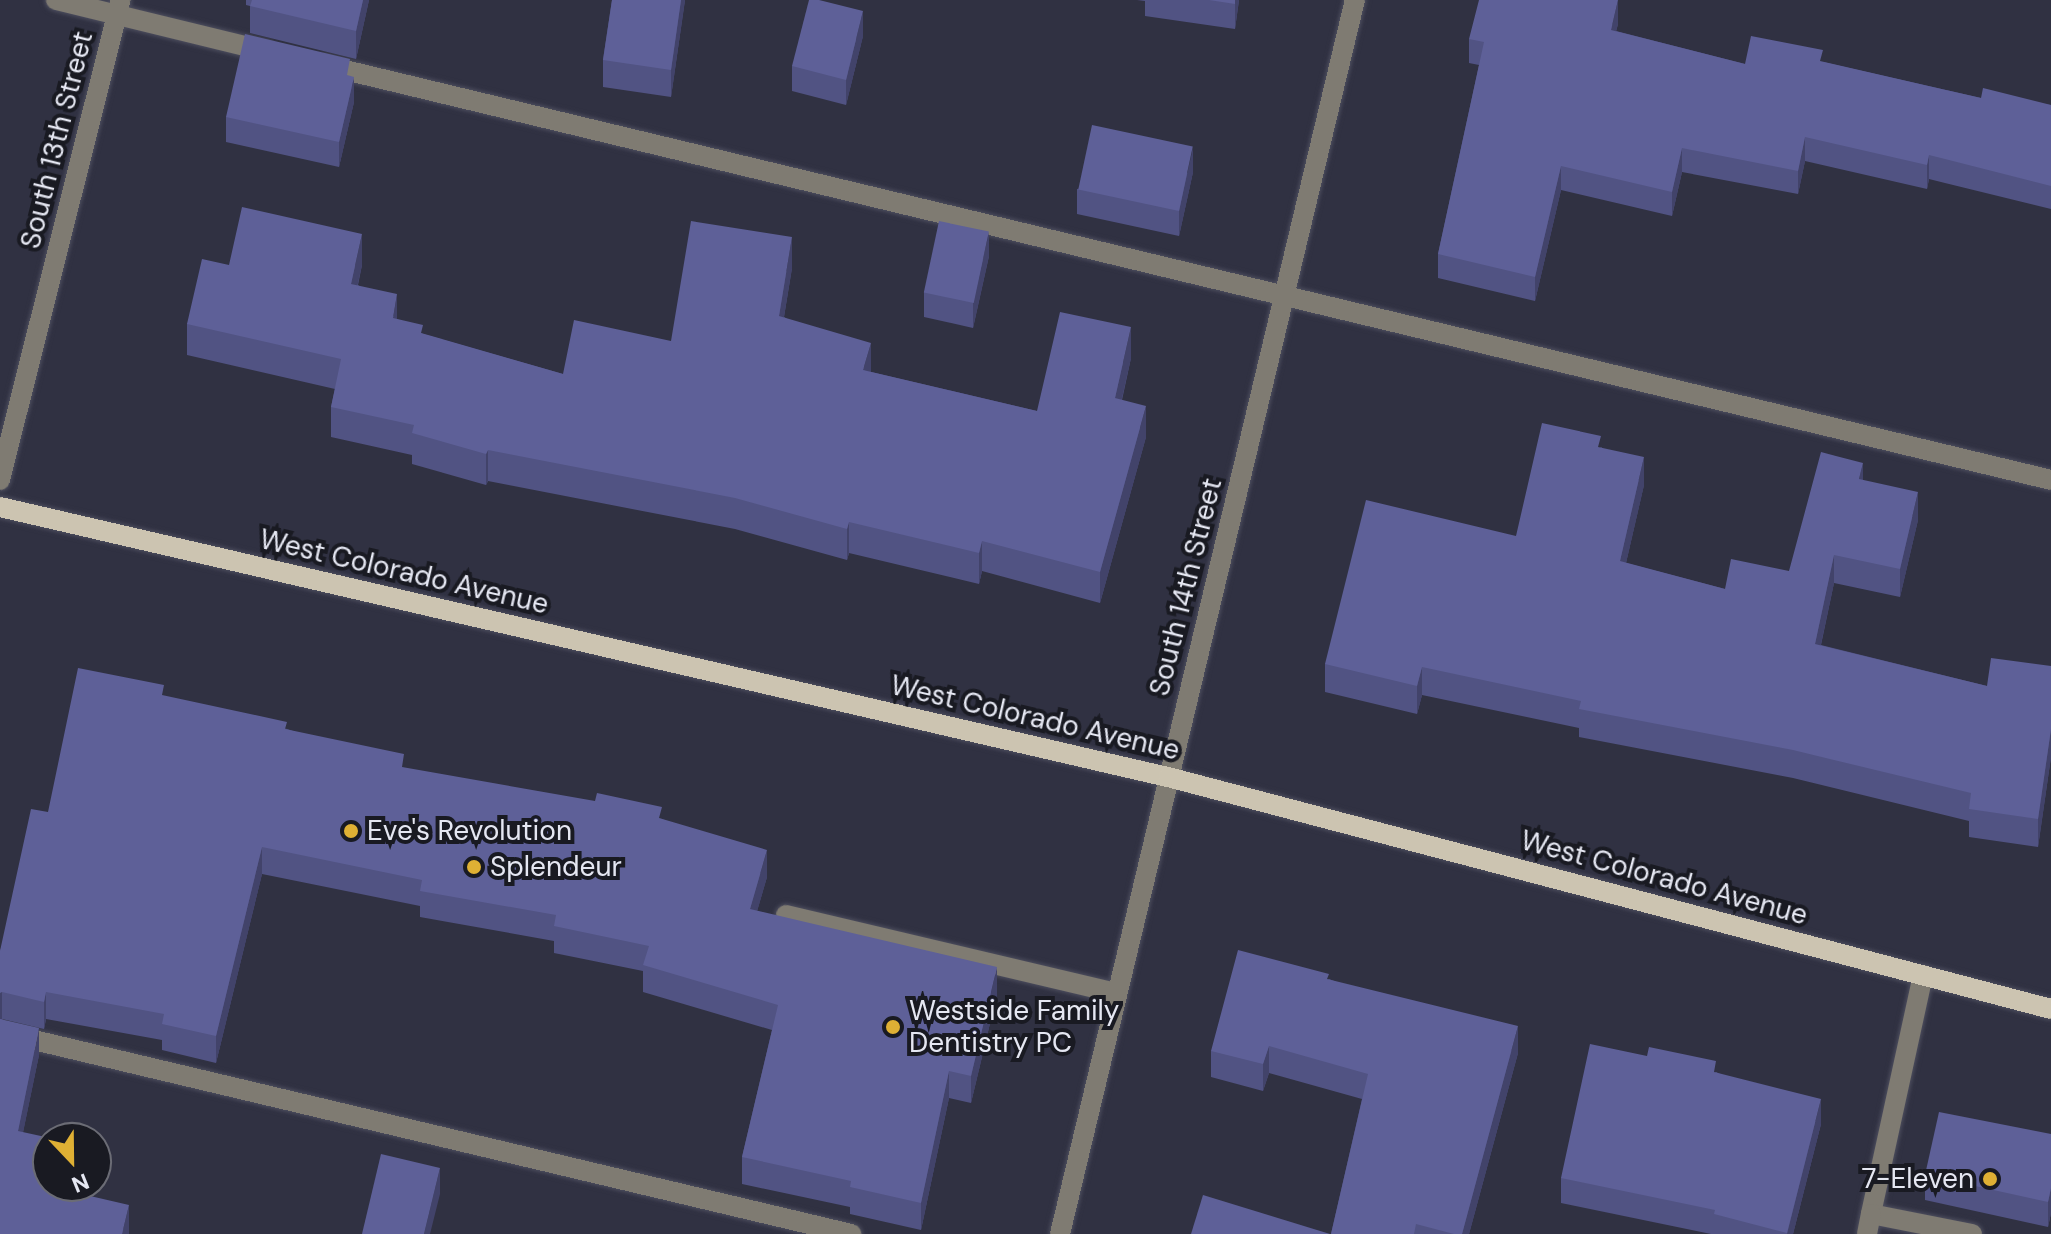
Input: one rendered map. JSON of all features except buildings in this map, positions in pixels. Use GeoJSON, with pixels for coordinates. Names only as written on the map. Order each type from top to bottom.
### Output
{"type":"FeatureCollection","features":[{"type":"Feature","properties":{"kind":"main road","name":"West Colorado Avenue"},"geometry":{"type":"LineString","coordinates":[[0,507],[1168,777],[2051,1009]]}},
{"type":"Feature","properties":{"kind":"street"},"geometry":{"type":"LineString","coordinates":[[56,0],[119,7],[295,58],[2051,480]]}},
{"type":"Feature","properties":{"kind":"street","name":"South 14th Street"},"geometry":{"type":"LineString","coordinates":[[1060,1234],[1355,0]]}},
{"type":"Feature","properties":{"kind":"street","name":"South 13th Street"},"geometry":{"type":"LineString","coordinates":[[0,480],[119,7]]}},
{"type":"Feature","properties":{"kind":"street"},"geometry":{"type":"LineString","coordinates":[[786,915],[1117,993]]}},
{"type":"Feature","properties":{"kind":"street"},"geometry":{"type":"LineString","coordinates":[[1923,975],[1869,1224],[1972,1234]]}},
{"type":"Feature","properties":{"kind":"street"},"geometry":{"type":"LineString","coordinates":[[0,1032],[851,1234]]}},
{"type":"Feature","properties":{"kind":"place","name":"Eve's Revolution"},"geometry":{"type":"Point","coordinates":[351,831]}},
{"type":"Feature","properties":{"kind":"place","name":"Splendeur"},"geometry":{"type":"Point","coordinates":[474,867]}},
{"type":"Feature","properties":{"kind":"place","name":"Westside Family Dentistry PC"},"geometry":{"type":"Point","coordinates":[893,1027]}},
{"type":"Feature","properties":{"kind":"place","name":"7-Eleven"},"geometry":{"type":"Point","coordinates":[1990,1179]}}]}
